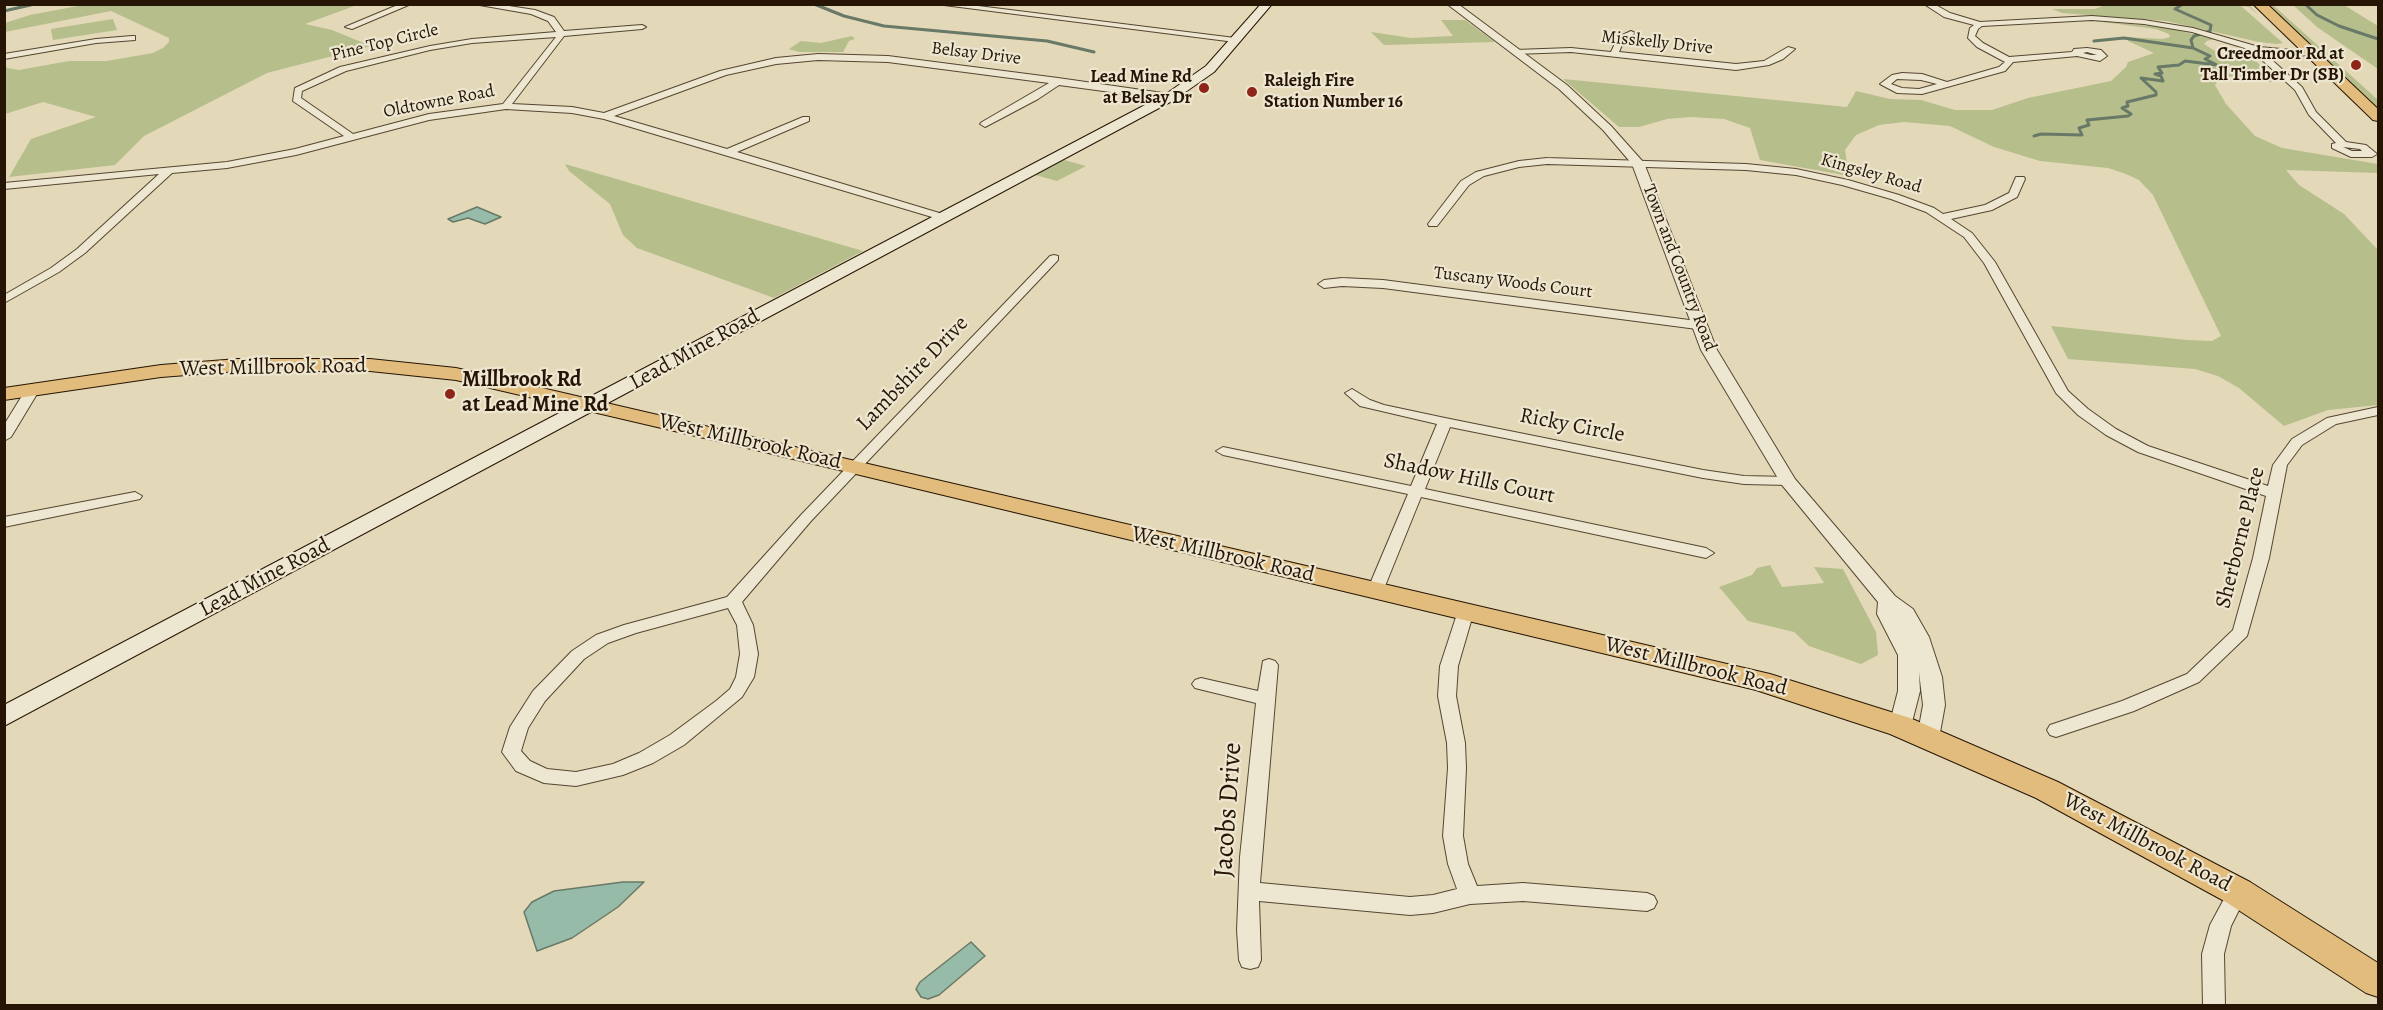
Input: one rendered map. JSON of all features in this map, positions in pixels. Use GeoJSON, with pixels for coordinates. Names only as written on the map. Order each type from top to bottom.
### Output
{"type":"FeatureCollection","features":[{"type":"Feature","properties":{"kind":"main road","name":"Lead Mine Road"},"geometry":{"type":"LineString","coordinates":[[4,717],[1170,97],[1210,69],[1267,4]]}},
{"type":"Feature","properties":{"kind":"main road"},"geometry":{"type":"LineString","coordinates":[[2259,4],[2379,117]]}},
{"type":"Feature","properties":{"kind":"main road"},"geometry":{"type":"LineString","coordinates":[[2278,4],[2303,27]]}},
{"type":"Feature","properties":{"kind":"main road","name":"West Millbrook Road"},"geometry":{"type":"LineString","coordinates":[[4,394],[200,368],[338,364],[456,374],[856,466],[1760,681],[1900,726],[2047,790],[2238,892],[2379,982]]}},
{"type":"Feature","properties":{"kind":"street"},"geometry":{"type":"LineString","coordinates":[[349,27],[408,4]]}},
{"type":"Feature","properties":{"kind":"street"},"geometry":{"type":"LineString","coordinates":[[477,4],[543,15],[557,24],[561,35]]}},
{"type":"Feature","properties":{"kind":"street"},"geometry":{"type":"LineString","coordinates":[[939,4],[1235,40]]}},
{"type":"Feature","properties":{"kind":"street"},"geometry":{"type":"LineString","coordinates":[[999,11],[1010,4]]}},
{"type":"Feature","properties":{"kind":"street","name":"Town and Country Road"},"geometry":{"type":"LineString","coordinates":[[1450,4],[1563,87],[1607,128],[1638,163],[1708,350],[1788,481],[1888,601],[1906,614],[1924,651],[1931,676],[1934,705],[1928,738]]}},
{"type":"Feature","properties":{"kind":"street"},"geometry":{"type":"LineString","coordinates":[[1928,4],[1947,15],[1980,24],[2064,19],[2123,20],[2193,30],[2249,47],[2260,52],[2299,89],[2312,113],[2343,144]]}},
{"type":"Feature","properties":{"kind":"street"},"geometry":{"type":"LineString","coordinates":[[1980,24],[1974,28],[1971,36],[1980,45],[2008,60],[2077,54]]}},
{"type":"Feature","properties":{"kind":"street"},"geometry":{"type":"LineString","coordinates":[[506,106],[561,35],[642,27]]}},
{"type":"Feature","properties":{"kind":"street"},"geometry":{"type":"LineString","coordinates":[[1614,54],[1621,39],[1631,33]]}},
{"type":"Feature","properties":{"kind":"street","name":"Pine Top Circle"},"geometry":{"type":"LineString","coordinates":[[351,137],[296,99],[298,90],[329,74],[409,52],[472,41],[561,35]]}},
{"type":"Feature","properties":{"kind":"street"},"geometry":{"type":"LineString","coordinates":[[4,57],[96,41],[132,38]]}},
{"type":"Feature","properties":{"kind":"street"},"geometry":{"type":"LineString","coordinates":[[2249,47],[2309,52]]}},
{"type":"Feature","properties":{"kind":"street","name":"Misskelly Drive"},"geometry":{"type":"LineString","coordinates":[[1515,52],[1571,50],[1736,67],[1766,63],[1791,49]]}},
{"type":"Feature","properties":{"kind":"street","name":"Belsay Drive"},"geometry":{"type":"LineString","coordinates":[[605,116],[776,56],[853,57],[1058,81],[1170,97]]}},
{"type":"Feature","properties":{"kind":"street"},"geometry":{"type":"LineString","coordinates":[[1946,84],[1922,77],[1902,76],[1895,77],[1884,84],[1892,89],[1910,92],[1946,84],[1995,72],[2006,66],[2008,60]]}},
{"type":"Feature","properties":{"kind":"street"},"geometry":{"type":"LineString","coordinates":[[985,124],[1035,97],[1058,81]]}},
{"type":"Feature","properties":{"kind":"street","name":"Oldtowne Road"},"geometry":{"type":"LineString","coordinates":[[4,186],[168,172],[262,159],[429,117],[506,106],[572,110],[605,116],[942,217]]}},
{"type":"Feature","properties":{"kind":"street"},"geometry":{"type":"LineString","coordinates":[[729,152],[806,119]]}},
{"type":"Feature","properties":{"kind":"street","name":"Kingsley Road"},"geometry":{"type":"LineString","coordinates":[[1433,224],[1465,183],[1480,174],[1498,168],[1547,161],[1746,166],[1796,172],[1844,182],[1895,197],[1943,218],[1968,235],[1988,259],[2063,393],[2083,412],[2110,432],[2143,449],[2273,493]]}},
{"type":"Feature","properties":{"kind":"street"},"geometry":{"type":"LineString","coordinates":[[4,300],[55,270],[81,251],[168,172]]}},
{"type":"Feature","properties":{"kind":"street"},"geometry":{"type":"LineString","coordinates":[[1943,218],[1988,208],[2013,195],[2020,179]]}},
{"type":"Feature","properties":{"kind":"street","name":"Lambshire Drive"},"geometry":{"type":"LineString","coordinates":[[733,601],[806,518],[1054,258]]}},
{"type":"Feature","properties":{"kind":"street","name":"Tuscany Woods Court"},"geometry":{"type":"LineString","coordinates":[[1324,284],[1342,282],[1383,284],[1697,325]]}},
{"type":"Feature","properties":{"kind":"street"},"geometry":{"type":"LineString","coordinates":[[4,437],[33,389]]}},
{"type":"Feature","properties":{"kind":"street","name":"Ricky Circle"},"geometry":{"type":"LineString","coordinates":[[1352,393],[1365,403],[1381,408],[1445,422],[1703,474],[1744,480],[1788,481]]}},
{"type":"Feature","properties":{"kind":"street","name":"Sherborne Place"},"geometry":{"type":"LineString","coordinates":[[2056,730],[2128,706],[2193,678],[2241,632],[2261,558],[2280,465],[2297,442],[2332,421],[2379,411]]}},
{"type":"Feature","properties":{"kind":"street"},"geometry":{"type":"LineString","coordinates":[[1375,591],[1445,422]]}},
{"type":"Feature","properties":{"kind":"street","name":"Shadow Hills Court"},"geometry":{"type":"LineString","coordinates":[[1223,451],[1706,553]]}},
{"type":"Feature","properties":{"kind":"street"},"geometry":{"type":"LineString","coordinates":[[4,522],[135,496]]}},
{"type":"Feature","properties":{"kind":"street"},"geometry":{"type":"LineString","coordinates":[[733,601],[745,625],[749,654],[745,677],[736,693],[722,706],[677,740],[646,758],[616,770],[576,778],[544,776],[523,766],[511,752],[519,727],[539,696],[578,655],[602,639],[630,628],[733,601]]}},
{"type":"Feature","properties":{"kind":"street","name":"Town and Country Road"},"geometry":{"type":"LineString","coordinates":[[1888,601],[1887,614],[1908,655],[1909,692],[1900,726]]}},
{"type":"Feature","properties":{"kind":"street"},"geometry":{"type":"LineString","coordinates":[[1466,611],[1449,666],[1447,696],[1456,743],[1457,768],[1453,836],[1458,864],[1470,896]]}},
{"type":"Feature","properties":{"kind":"street","name":"Jacobs Drive"},"geometry":{"type":"LineString","coordinates":[[1250,960],[1248,930],[1250,857],[1269,665]]}},
{"type":"Feature","properties":{"kind":"street"},"geometry":{"type":"LineString","coordinates":[[1201,684],[1265,699]]}},
{"type":"Feature","properties":{"kind":"street"},"geometry":{"type":"LineString","coordinates":[[1250,891],[1410,906],[1433,904],[1470,896],[1523,892],[1647,902]]}},
{"type":"Feature","properties":{"kind":"street"},"geometry":{"type":"LineString","coordinates":[[2214,1005],[2213,954],[2221,925],[2238,892]]}},
{"type":"Feature","properties":{"kind":"shaded area"},"geometry":{"type":"Polygon","coordinates":[[[83,5],[357,5],[305,24],[332,30],[371,46],[267,73],[144,136],[115,165],[9,177],[31,139],[96,117],[43,102],[5,114],[5,64],[7,68],[19,70],[69,61],[107,61],[153,53],[169,42],[169,38],[111,11],[5,32],[5,23],[30,15],[83,5]]]}},
{"type":"Feature","properties":{"kind":"shaded area"},"geometry":{"type":"Polygon","coordinates":[[[2105,5],[2249,5],[2258,15],[2249,7],[2241,6],[2283,43],[2259,42],[2166,21],[2062,13],[2052,9],[2095,9],[2105,5]]]}},
{"type":"Feature","properties":{"kind":"shaded area"},"geometry":{"type":"Polygon","coordinates":[[[2264,5],[2273,5],[2378,100],[2378,111],[2264,5]]]}},
{"type":"Feature","properties":{"kind":"shaded area"},"geometry":{"type":"Polygon","coordinates":[[[2293,5],[2344,5],[2378,26],[2378,69],[2317,27],[2293,5]]]}},
{"type":"Feature","properties":{"kind":"shaded area"},"geometry":{"type":"Polygon","coordinates":[[[113,19],[117,30],[53,40],[51,29],[113,19]]]}},
{"type":"Feature","properties":{"kind":"shaded area"},"geometry":{"type":"Polygon","coordinates":[[[1441,20],[1465,20],[1495,42],[1384,45],[1371,32],[1411,38],[1453,36],[1441,20]]]}},
{"type":"Feature","properties":{"kind":"shaded area"},"geometry":{"type":"Polygon","coordinates":[[[2087,20],[2163,27],[2214,39],[2204,44],[2223,56],[2253,59],[2277,78],[2269,82],[2225,76],[2220,78],[2215,85],[2226,104],[2255,136],[2282,148],[2378,164],[2378,173],[2286,170],[2299,185],[2344,214],[2378,250],[2378,405],[2328,410],[2284,426],[2239,388],[2218,376],[2195,369],[2068,359],[2051,326],[2187,340],[2212,341],[2221,336],[2153,195],[2139,180],[2126,174],[2108,168],[2040,161],[1994,147],[1950,126],[1904,122],[1879,125],[1856,135],[1845,150],[1849,176],[1760,160],[1750,128],[1724,119],[1691,117],[1667,119],[1639,127],[1619,127],[1563,79],[1847,107],[1856,91],[1890,99],[1921,100],[1955,110],[1992,110],[2028,98],[2111,81],[2126,67],[2128,62],[2154,53],[2128,41],[2126,37],[2162,39],[2170,37],[2169,34],[2156,29],[2087,20]]]}},
{"type":"Feature","properties":{"kind":"shaded area"},"geometry":{"type":"Polygon","coordinates":[[[852,36],[855,39],[849,41],[843,52],[799,52],[789,49],[801,41],[821,43],[852,36]]]}},
{"type":"Feature","properties":{"kind":"shaded area"},"geometry":{"type":"Polygon","coordinates":[[[1064,160],[1086,166],[1057,181],[1035,175],[1064,160]]]}},
{"type":"Feature","properties":{"kind":"shaded area"},"geometry":{"type":"Polygon","coordinates":[[[565,164],[863,251],[774,298],[637,248],[623,235],[610,204],[569,171],[565,164]]]}},
{"type":"Feature","properties":{"kind":"shaded area"},"geometry":{"type":"Polygon","coordinates":[[[477,207],[501,217],[485,224],[468,218],[453,222],[448,219],[477,207]]]}},
{"type":"Feature","properties":{"kind":"shaded area"},"geometry":{"type":"Polygon","coordinates":[[[1770,565],[1782,587],[1824,583],[1814,567],[1843,569],[1876,632],[1878,655],[1861,664],[1809,646],[1794,632],[1748,621],[1719,587],[1752,575],[1757,568],[1770,565]]]}},
{"type":"Feature","properties":{"kind":"shaded area"},"geometry":{"type":"Polygon","coordinates":[[[623,882],[644,882],[618,907],[572,938],[537,951],[524,912],[532,902],[554,891],[623,882]]]}},
{"type":"Feature","properties":{"kind":"shaded area"},"geometry":{"type":"Polygon","coordinates":[[[971,942],[985,956],[939,995],[928,999],[921,997],[916,989],[920,982],[971,942]]]}},
{"type":"Feature","properties":{"kind":"waterway"},"geometry":{"type":"LineString","coordinates":[[4,11],[35,4]]}},
{"type":"Feature","properties":{"kind":"waterway"},"geometry":{"type":"LineString","coordinates":[[814,4],[844,16],[884,26],[1047,41],[1094,52]]}},
{"type":"Feature","properties":{"kind":"waterway"},"geometry":{"type":"LineString","coordinates":[[2183,4],[2175,9],[2211,25],[2210,31],[2194,36],[2191,40],[2193,48]]}},
{"type":"Feature","properties":{"kind":"waterway"},"geometry":{"type":"LineString","coordinates":[[2305,4],[2317,15],[2339,26],[2378,39]]}},
{"type":"Feature","properties":{"kind":"waterway"},"geometry":{"type":"LineString","coordinates":[[2094,41],[2124,38],[2193,48]]}},
{"type":"Feature","properties":{"kind":"waterway"},"geometry":{"type":"LineString","coordinates":[[2034,136],[2041,134],[2082,135],[2079,128],[2089,125],[2087,120],[2128,116],[2131,114],[2122,108],[2128,106],[2127,102],[2156,95],[2156,92],[2141,78],[2163,81],[2161,76],[2155,74],[2162,73],[2158,67],[2179,65],[2185,61],[2217,65],[2205,59],[2210,56],[2193,48]]}},
{"type":"Feature","properties":{"kind":"place","name":"Creedmoor Rd at Tall Timber Dr (SB)"},"geometry":{"type":"Point","coordinates":[2356,65]}},
{"type":"Feature","properties":{"kind":"place","name":"Lead Mine Rd at Belsay Dr"},"geometry":{"type":"Point","coordinates":[1204,88]}},
{"type":"Feature","properties":{"kind":"place","name":"Raleigh Fire Station Number 16"},"geometry":{"type":"Point","coordinates":[1252,92]}},
{"type":"Feature","properties":{"kind":"place","name":"Millbrook Rd at Lead Mine Rd"},"geometry":{"type":"Point","coordinates":[450,394]}}]}
